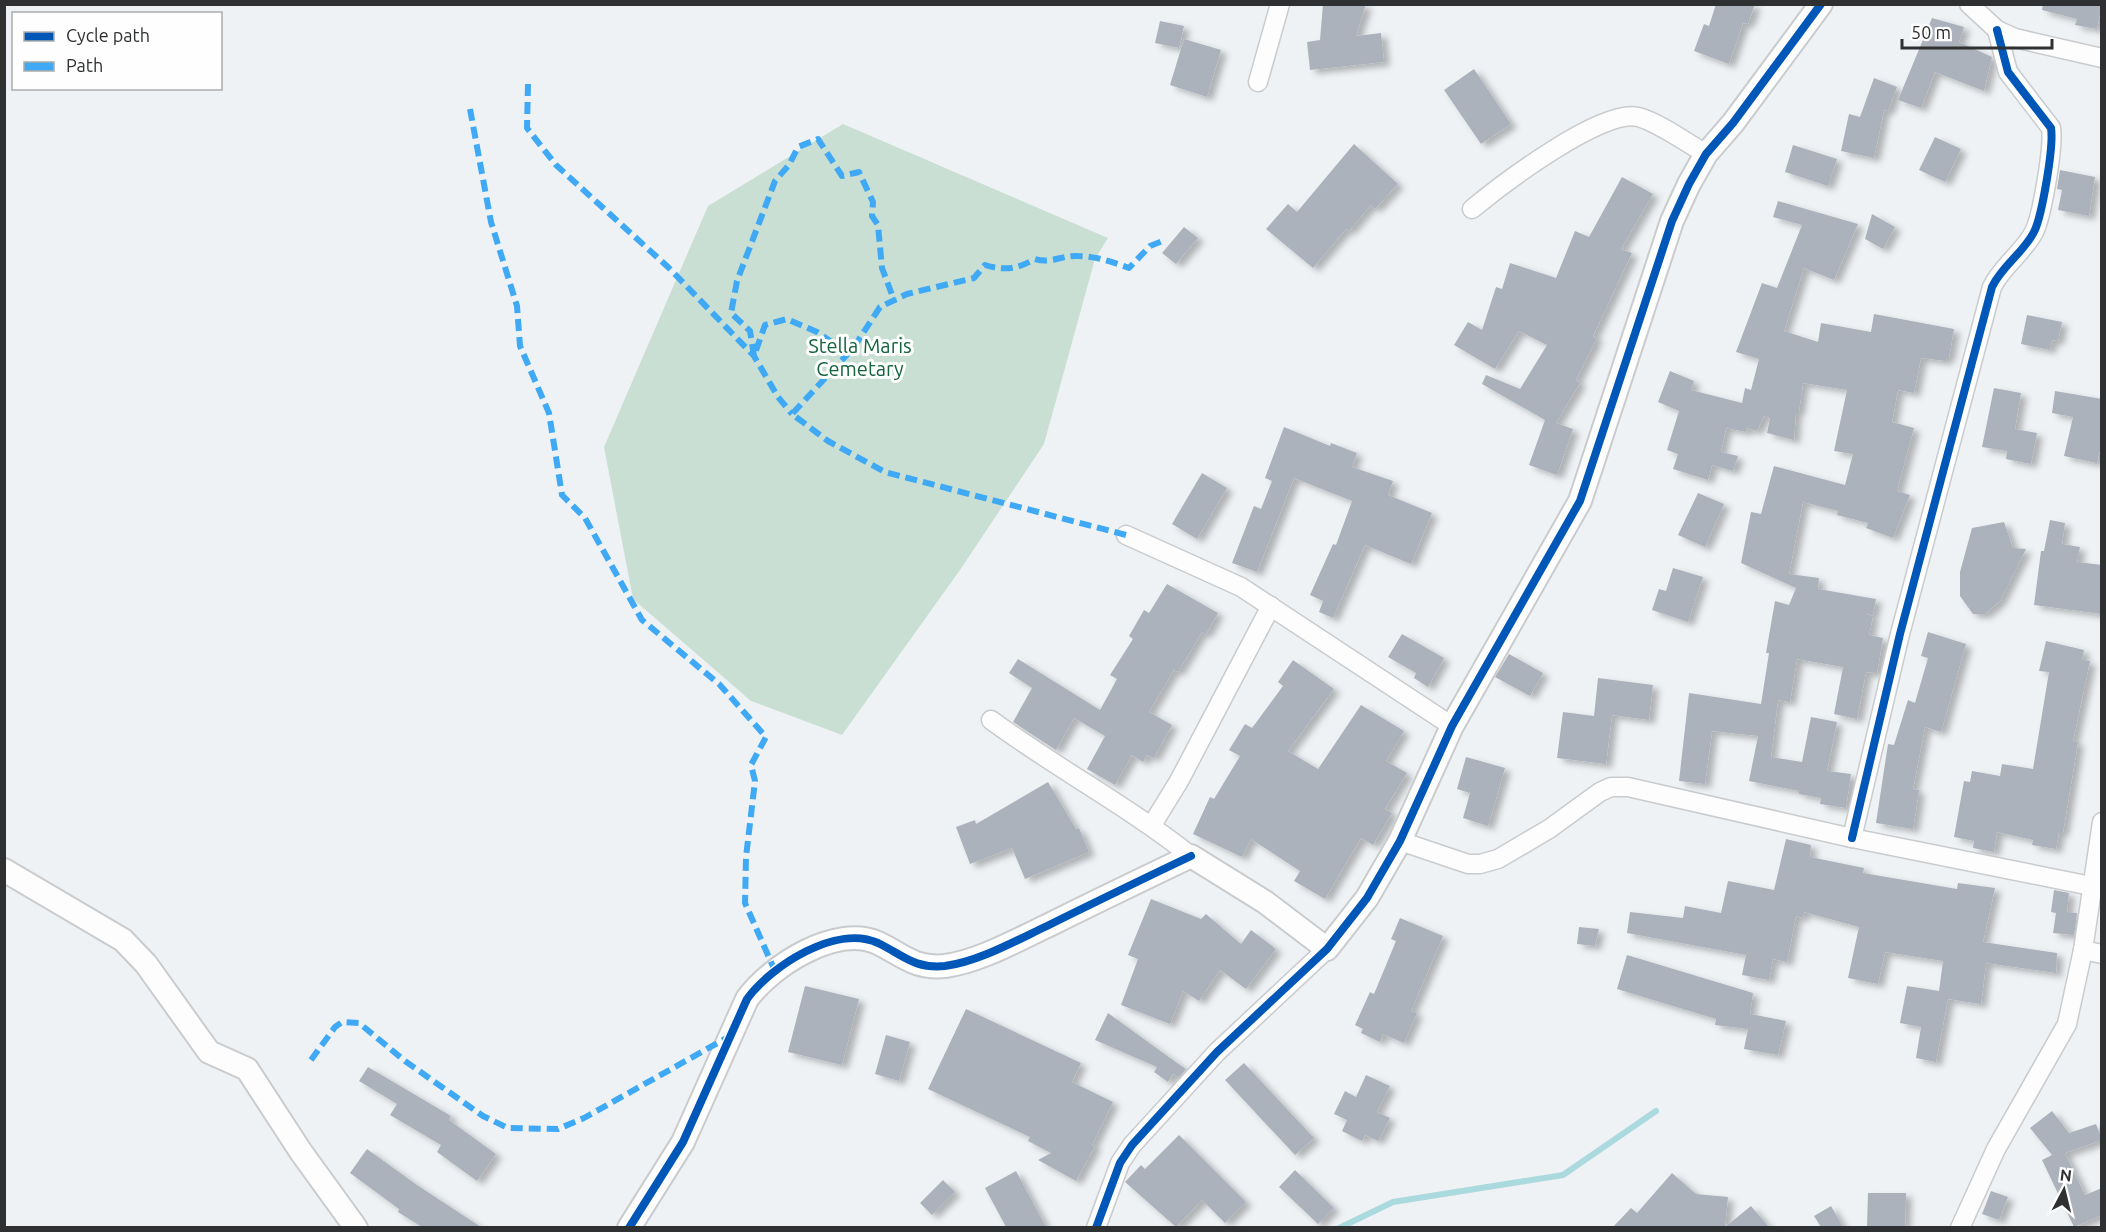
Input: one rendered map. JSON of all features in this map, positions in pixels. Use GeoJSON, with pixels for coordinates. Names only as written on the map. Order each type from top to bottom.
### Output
{"type":"FeatureCollection","features":[{"type":"Feature","properties":{"kind":"street"},"geometry":{"type":"LineString","coordinates":[[1258,82],[1280,4]]}},
{"type":"Feature","properties":{"kind":"street"},"geometry":{"type":"LineString","coordinates":[[1096,1227],[1120,1163],[1132,1145],[1217,1052],[1327,949],[1367,898],[1400,841],[1452,726],[1580,501],[1672,221],[1689,184],[1706,154],[1733,123],[1821,4]]}},
{"type":"Feature","properties":{"kind":"street"},"geometry":{"type":"LineString","coordinates":[[1978,8],[1997,30],[2015,38],[2102,58]]}},
{"type":"Feature","properties":{"kind":"street"},"geometry":{"type":"LineString","coordinates":[[1852,838],[1900,634],[1992,287],[1997,276],[2035,231],[2044,192],[2051,128],[2008,72],[1997,30]]}},
{"type":"Feature","properties":{"kind":"street"},"geometry":{"type":"LineString","coordinates":[[1472,209],[1515,174],[1613,117],[1639,117],[1706,154]]}},
{"type":"Feature","properties":{"kind":"street"},"geometry":{"type":"LineString","coordinates":[[1126,535],[1241,587],[1452,726]]}},
{"type":"Feature","properties":{"kind":"street"},"geometry":{"type":"LineString","coordinates":[[1152,825],[1179,781],[1271,606]]}},
{"type":"Feature","properties":{"kind":"street"},"geometry":{"type":"LineString","coordinates":[[991,720],[1094,791],[1152,825],[1191,856],[1265,902],[1327,949]]}},
{"type":"Feature","properties":{"kind":"street"},"geometry":{"type":"LineString","coordinates":[[1400,841],[1468,864],[1480,864],[1498,859],[1600,792],[1611,787],[1628,787],[1728,807],[1852,838],[2091,886]]}},
{"type":"Feature","properties":{"kind":"street"},"geometry":{"type":"LineString","coordinates":[[1960,1227],[1996,1149],[2067,1024],[2083,950],[2102,822]]}},
{"type":"Feature","properties":{"kind":"street"},"geometry":{"type":"LineString","coordinates":[[629,1227],[682,1142],[747,999],[759,983],[775,971],[807,952],[835,940],[851,938],[877,943],[902,959],[922,966],[947,966],[998,949],[1191,856]]}},
{"type":"Feature","properties":{"kind":"street"},"geometry":{"type":"LineString","coordinates":[[4,870],[123,940],[146,964],[209,1052],[247,1069],[301,1152],[356,1227]]}},
{"type":"Feature","properties":{"kind":"street"},"geometry":{"type":"LineString","coordinates":[[2083,950],[2102,954]]}},
{"type":"Feature","properties":{"kind":"green space","name":"Stella Maris Cemetary"},"geometry":{"type":"Polygon","coordinates":[[[843,124],[1108,238],[1095,259],[1044,444],[960,570],[842,735],[751,701],[633,599],[604,447],[708,206],[843,124]]]}},
{"type":"Feature","properties":{"kind":"building"},"geometry":{"type":"Polygon","coordinates":[[[1323,4],[1366,4],[1356,36],[1381,33],[1384,62],[1310,70],[1307,42],[1320,40],[1323,4]]]}},
{"type":"Feature","properties":{"kind":"building"},"geometry":{"type":"Polygon","coordinates":[[[1716,4],[1755,4],[1748,24],[1743,23],[1729,64],[1694,51],[1704,24],[1709,26],[1716,4]]]}},
{"type":"Feature","properties":{"kind":"building"},"geometry":{"type":"Polygon","coordinates":[[[2043,4],[2102,4],[2097,29],[2075,25],[2077,19],[2042,10],[2043,4]]]}},
{"type":"Feature","properties":{"kind":"building"},"geometry":{"type":"Polygon","coordinates":[[[1932,18],[1964,27],[1959,42],[1992,57],[1984,91],[1935,72],[1921,108],[1898,100],[1932,18]]]}},
{"type":"Feature","properties":{"kind":"building"},"geometry":{"type":"Polygon","coordinates":[[[1160,21],[1184,26],[1179,48],[1155,43],[1160,21]]]}},
{"type":"Feature","properties":{"kind":"building"},"geometry":{"type":"Polygon","coordinates":[[[1184,39],[1221,50],[1207,97],[1170,85],[1184,39]]]}},
{"type":"Feature","properties":{"kind":"building"},"geometry":{"type":"Polygon","coordinates":[[[1474,69],[1511,124],[1481,144],[1444,90],[1474,69]]]}},
{"type":"Feature","properties":{"kind":"building"},"geometry":{"type":"Polygon","coordinates":[[[1874,78],[1897,87],[1888,111],[1884,110],[1874,158],[1841,151],[1849,114],[1860,117],[1874,78]]]}},
{"type":"Feature","properties":{"kind":"building"},"geometry":{"type":"Polygon","coordinates":[[[1935,137],[1961,149],[1945,182],[1919,170],[1935,137]]]}},
{"type":"Feature","properties":{"kind":"building"},"geometry":{"type":"Polygon","coordinates":[[[1354,144],[1398,184],[1375,209],[1371,205],[1349,231],[1346,229],[1313,268],[1266,229],[1288,204],[1297,212],[1354,144]]]}},
{"type":"Feature","properties":{"kind":"building"},"geometry":{"type":"Polygon","coordinates":[[[1793,145],[1837,159],[1828,186],[1785,172],[1793,145]]]}},
{"type":"Feature","properties":{"kind":"building"},"geometry":{"type":"Polygon","coordinates":[[[2060,170],[2095,177],[2089,216],[2058,210],[2062,190],[2057,189],[2060,170]]]}},
{"type":"Feature","properties":{"kind":"building"},"geometry":{"type":"Polygon","coordinates":[[[1622,177],[1653,194],[1621,249],[1632,253],[1593,336],[1597,338],[1576,380],[1580,383],[1556,423],[1573,429],[1557,475],[1529,465],[1545,420],[1482,384],[1486,375],[1520,389],[1547,345],[1519,331],[1495,369],[1454,345],[1468,322],[1482,330],[1496,287],[1502,289],[1510,263],[1556,278],[1575,231],[1589,237],[1622,177]]]}},
{"type":"Feature","properties":{"kind":"building"},"geometry":{"type":"Polygon","coordinates":[[[1778,201],[1858,224],[1834,280],[1804,268],[1784,331],[1818,342],[1821,323],[1871,332],[1874,314],[1954,329],[1949,357],[1946,357],[1946,361],[1921,358],[1914,393],[1898,390],[1892,422],[1914,428],[1897,491],[1910,495],[1893,538],[1866,528],[1868,523],[1837,515],[1838,511],[1803,502],[1789,574],[1819,578],[1818,589],[1876,599],[1873,614],[1866,614],[1873,616],[1869,635],[1883,638],[1877,673],[1866,672],[1857,719],[1834,714],[1843,667],[1797,659],[1790,702],[1778,700],[1771,757],[1802,762],[1811,717],[1837,722],[1827,771],[1851,774],[1846,808],[1820,804],[1821,798],[1799,794],[1799,791],[1749,781],[1758,736],[1712,731],[1705,784],[1679,781],[1689,693],[1761,704],[1769,653],[1766,653],[1775,601],[1789,605],[1796,588],[1741,563],[1751,512],[1761,514],[1774,466],[1845,485],[1853,454],[1834,451],[1847,390],[1803,383],[1799,411],[1796,411],[1794,440],[1767,433],[1770,418],[1764,416],[1757,431],[1747,428],[1746,432],[1726,428],[1721,452],[1738,456],[1733,471],[1712,465],[1708,480],[1673,469],[1678,454],[1667,450],[1679,411],[1658,402],[1670,371],[1694,381],[1691,390],[1742,403],[1745,388],[1751,390],[1759,359],[1736,352],[1762,283],[1777,288],[1802,225],[1773,217],[1778,201]]]}},
{"type":"Feature","properties":{"kind":"building"},"geometry":{"type":"Polygon","coordinates":[[[1872,214],[1895,227],[1883,249],[1865,239],[1872,214]]]}},
{"type":"Feature","properties":{"kind":"building"},"geometry":{"type":"Polygon","coordinates":[[[1184,227],[1198,238],[1176,264],[1162,253],[1184,227]]]}},
{"type":"Feature","properties":{"kind":"building"},"geometry":{"type":"Polygon","coordinates":[[[2027,315],[2062,322],[2058,341],[2052,340],[2050,350],[2021,344],[2027,315]]]}},
{"type":"Feature","properties":{"kind":"building"},"geometry":{"type":"Polygon","coordinates":[[[1994,388],[2021,393],[2015,429],[2037,433],[2031,464],[2006,459],[2007,451],[1982,447],[1994,388]]]}},
{"type":"Feature","properties":{"kind":"building"},"geometry":{"type":"Polygon","coordinates":[[[2055,391],[2102,399],[2102,442],[2097,463],[2064,456],[2073,417],[2052,413],[2055,391]]]}},
{"type":"Feature","properties":{"kind":"building"},"geometry":{"type":"Polygon","coordinates":[[[1284,427],[1330,446],[1331,443],[1357,453],[1352,467],[1393,481],[1388,495],[1432,513],[1411,564],[1365,545],[1333,618],[1319,612],[1323,601],[1310,595],[1333,544],[1336,545],[1352,501],[1294,478],[1257,572],[1232,563],[1254,506],[1261,509],[1272,481],[1265,478],[1284,427]]]}},
{"type":"Feature","properties":{"kind":"building"},"geometry":{"type":"Polygon","coordinates":[[[1202,473],[1227,488],[1197,539],[1172,524],[1202,473]]]}},
{"type":"Feature","properties":{"kind":"building"},"geometry":{"type":"Polygon","coordinates":[[[1698,493],[1724,504],[1705,547],[1678,535],[1698,493]]]}},
{"type":"Feature","properties":{"kind":"building"},"geometry":{"type":"Polygon","coordinates":[[[2050,520],[2065,523],[2062,544],[2080,547],[2077,562],[2102,565],[2102,614],[2034,605],[2041,551],[2044,551],[2050,520]]]}},
{"type":"Feature","properties":{"kind":"building"},"geometry":{"type":"Polygon","coordinates":[[[2004,522],[2013,548],[2026,549],[2000,601],[1985,614],[1973,614],[1960,596],[1960,572],[1972,528],[2004,522]]]}},
{"type":"Feature","properties":{"kind":"building"},"geometry":{"type":"Polygon","coordinates":[[[1673,568],[1703,577],[1688,622],[1652,610],[1659,589],[1666,591],[1673,568]]]}},
{"type":"Feature","properties":{"kind":"building"},"geometry":{"type":"Polygon","coordinates":[[[1167,584],[1218,613],[1206,634],[1202,632],[1178,672],[1174,670],[1149,712],[1172,725],[1154,758],[1147,755],[1143,762],[1132,755],[1115,785],[1087,769],[1105,736],[1074,718],[1056,750],[1013,722],[1032,688],[1009,673],[1018,659],[1100,710],[1117,679],[1110,675],[1133,639],[1129,636],[1144,610],[1149,613],[1167,584]]]}},
{"type":"Feature","properties":{"kind":"building"},"geometry":{"type":"Polygon","coordinates":[[[1928,632],[1966,644],[1941,732],[1925,727],[1913,789],[1919,790],[1913,829],[1876,823],[1888,744],[1894,745],[1908,700],[1915,703],[1928,658],[1921,656],[1928,632]]]}},
{"type":"Feature","properties":{"kind":"building"},"geometry":{"type":"Polygon","coordinates":[[[1402,634],[1444,658],[1428,687],[1414,678],[1416,673],[1388,657],[1402,634]]]}},
{"type":"Feature","properties":{"kind":"building"},"geometry":{"type":"Polygon","coordinates":[[[2046,641],[2084,650],[2082,660],[2090,661],[2073,741],[2078,742],[2063,832],[2059,832],[2056,849],[2032,845],[2033,840],[1997,832],[1994,852],[1973,848],[1974,841],[1954,837],[1964,781],[1970,782],[1972,771],[2000,776],[2002,764],[2033,769],[2049,672],[2039,671],[2046,641]]]}},
{"type":"Feature","properties":{"kind":"building"},"geometry":{"type":"Polygon","coordinates":[[[1509,654],[1543,673],[1530,696],[1495,677],[1509,654]]]}},
{"type":"Feature","properties":{"kind":"building"},"geometry":{"type":"Polygon","coordinates":[[[1293,660],[1334,689],[1288,751],[1318,769],[1361,705],[1404,731],[1386,761],[1407,773],[1385,809],[1392,813],[1373,845],[1361,838],[1325,899],[1294,881],[1300,871],[1251,839],[1242,857],[1193,834],[1210,797],[1214,799],[1240,756],[1229,750],[1245,724],[1252,728],[1283,686],[1278,682],[1293,660]]]}},
{"type":"Feature","properties":{"kind":"building"},"geometry":{"type":"Polygon","coordinates":[[[1598,678],[1653,685],[1649,720],[1612,715],[1606,764],[1557,758],[1563,712],[1594,716],[1598,678]]]}},
{"type":"Feature","properties":{"kind":"building"},"geometry":{"type":"Polygon","coordinates":[[[1466,757],[1505,768],[1488,826],[1463,818],[1470,793],[1457,789],[1466,757]]]}},
{"type":"Feature","properties":{"kind":"building"},"geometry":{"type":"Polygon","coordinates":[[[1048,782],[1076,829],[1079,828],[1089,852],[1025,879],[1012,848],[970,864],[956,827],[975,820],[976,824],[1048,782]]]}},
{"type":"Feature","properties":{"kind":"building"},"geometry":{"type":"Polygon","coordinates":[[[1786,839],[1811,845],[1810,857],[1864,868],[1863,873],[1957,889],[1958,883],[1995,888],[1983,942],[2057,953],[2056,973],[1986,963],[1981,1004],[1948,999],[1936,1062],[1916,1058],[1921,1027],[1900,1023],[1907,986],[1939,991],[1943,961],[1885,952],[1878,984],[1848,978],[1859,927],[1804,912],[1803,918],[1796,916],[1787,962],[1773,959],[1769,980],[1742,975],[1746,955],[1627,933],[1630,912],[1683,918],[1685,906],[1721,913],[1728,881],[1774,890],[1786,839]]]}},
{"type":"Feature","properties":{"kind":"building"},"geometry":{"type":"Polygon","coordinates":[[[2054,890],[2069,893],[2067,912],[2077,913],[2074,935],[2053,933],[2056,913],[2051,912],[2054,890]]]}},
{"type":"Feature","properties":{"kind":"building"},"geometry":{"type":"Polygon","coordinates":[[[1151,899],[1201,919],[1206,914],[1241,944],[1251,930],[1276,949],[1246,989],[1220,970],[1199,1001],[1183,991],[1170,1024],[1121,1005],[1138,959],[1128,955],[1151,899]]]}},
{"type":"Feature","properties":{"kind":"building"},"geometry":{"type":"Polygon","coordinates":[[[1400,918],[1443,936],[1411,1011],[1417,1013],[1404,1043],[1383,1034],[1380,1042],[1361,1033],[1363,1029],[1355,1025],[1370,992],[1374,994],[1396,941],[1391,939],[1400,918]]]}},
{"type":"Feature","properties":{"kind":"building"},"geometry":{"type":"Polygon","coordinates":[[[1579,927],[1599,929],[1595,946],[1577,944],[1579,927]]]}},
{"type":"Feature","properties":{"kind":"building"},"geometry":{"type":"Polygon","coordinates":[[[1627,955],[1753,993],[1750,1014],[1786,1021],[1778,1055],[1744,1049],[1748,1029],[1715,1025],[1716,1019],[1617,989],[1627,955]]]}},
{"type":"Feature","properties":{"kind":"building"},"geometry":{"type":"Polygon","coordinates":[[[805,986],[859,999],[842,1065],[788,1052],[805,986]]]}},
{"type":"Feature","properties":{"kind":"building"},"geometry":{"type":"Polygon","coordinates":[[[966,1009],[1081,1063],[1072,1082],[1113,1102],[1092,1145],[1095,1146],[1076,1181],[1038,1160],[1051,1153],[1028,1141],[1030,1137],[928,1089],[966,1009]]]}},
{"type":"Feature","properties":{"kind":"building"},"geometry":{"type":"Polygon","coordinates":[[[1108,1013],[1186,1069],[1179,1077],[1173,1074],[1168,1082],[1154,1072],[1157,1067],[1095,1040],[1108,1013]]]}},
{"type":"Feature","properties":{"kind":"building"},"geometry":{"type":"Polygon","coordinates":[[[886,1035],[910,1042],[899,1081],[875,1074],[886,1035]]]}},
{"type":"Feature","properties":{"kind":"building"},"geometry":{"type":"Polygon","coordinates":[[[1244,1063],[1314,1138],[1295,1155],[1225,1080],[1244,1063]]]}},
{"type":"Feature","properties":{"kind":"building"},"geometry":{"type":"Polygon","coordinates":[[[368,1067],[451,1116],[449,1120],[496,1154],[477,1181],[437,1152],[441,1145],[390,1115],[397,1104],[359,1081],[368,1067]]]}},
{"type":"Feature","properties":{"kind":"building"},"geometry":{"type":"Polygon","coordinates":[[[1366,1075],[1390,1086],[1377,1112],[1390,1118],[1378,1141],[1365,1135],[1362,1141],[1342,1131],[1347,1120],[1334,1114],[1345,1091],[1356,1097],[1366,1075]]]}},
{"type":"Feature","properties":{"kind":"building"},"geometry":{"type":"Polygon","coordinates":[[[2052,1111],[2069,1133],[2096,1124],[2102,1140],[2065,1153],[2085,1195],[2102,1188],[2102,1215],[2074,1227],[2042,1160],[2052,1155],[2030,1128],[2052,1111]]]}},
{"type":"Feature","properties":{"kind":"building"},"geometry":{"type":"Polygon","coordinates":[[[1179,1135],[1246,1202],[1225,1223],[1202,1200],[1176,1227],[1125,1182],[1141,1165],[1145,1169],[1179,1135]]]}},
{"type":"Feature","properties":{"kind":"building"},"geometry":{"type":"Polygon","coordinates":[[[367,1149],[481,1227],[422,1227],[398,1212],[399,1209],[350,1173],[367,1149]]]}},
{"type":"Feature","properties":{"kind":"building"},"geometry":{"type":"Polygon","coordinates":[[[1295,1170],[1334,1208],[1318,1224],[1279,1187],[1295,1170]]]}},
{"type":"Feature","properties":{"kind":"building"},"geometry":{"type":"Polygon","coordinates":[[[1016,1171],[1046,1227],[1006,1227],[985,1188],[1016,1171]]]}},
{"type":"Feature","properties":{"kind":"building"},"geometry":{"type":"Polygon","coordinates":[[[1672,1173],[1696,1194],[1728,1197],[1725,1227],[1613,1227],[1631,1208],[1637,1213],[1672,1173]]]}},
{"type":"Feature","properties":{"kind":"building"},"geometry":{"type":"Polygon","coordinates":[[[943,1180],[955,1192],[932,1215],[920,1203],[943,1180]]]}},
{"type":"Feature","properties":{"kind":"building"},"geometry":{"type":"Polygon","coordinates":[[[1991,1191],[2008,1197],[1999,1220],[1982,1214],[1991,1191]]]}},
{"type":"Feature","properties":{"kind":"building"},"geometry":{"type":"Polygon","coordinates":[[[1868,1193],[1906,1193],[1905,1227],[1867,1227],[1868,1193]]]}},
{"type":"Feature","properties":{"kind":"building"},"geometry":{"type":"Polygon","coordinates":[[[1751,1206],[1769,1227],[1725,1227],[1751,1206]]]}},
{"type":"Feature","properties":{"kind":"building"},"geometry":{"type":"Polygon","coordinates":[[[1831,1206],[1843,1227],[1821,1227],[1814,1216],[1831,1206]]]}},
{"type":"Feature","properties":{"kind":"waterway"},"geometry":{"type":"LineString","coordinates":[[1339,1228],[1393,1202],[1563,1175],[1656,1111]]}},
{"type":"Feature","properties":{"kind":"marked path"},"geometry":{"type":"LineString","coordinates":[[528,84],[527,128],[556,165],[669,268],[754,356],[778,397],[792,414]]}},
{"type":"Feature","properties":{"kind":"marked path"},"geometry":{"type":"LineString","coordinates":[[470,109],[491,222],[517,306],[520,346],[549,413],[562,495],[585,518],[642,620],[719,684],[766,737],[751,765],[755,781],[746,857],[745,903],[775,971]]}},
{"type":"Feature","properties":{"kind":"marked path"},"geometry":{"type":"LineString","coordinates":[[848,353],[817,332],[787,319],[765,325],[754,356],[750,331],[731,313],[737,281],[775,181],[789,165],[798,147],[818,139],[842,176],[859,172],[873,202],[872,216],[878,225],[882,268],[894,300]]}},
{"type":"Feature","properties":{"kind":"marked path"},"geometry":{"type":"LineString","coordinates":[[1126,535],[885,472],[828,441],[792,414],[854,347],[880,307],[907,294],[974,278],[985,265],[1011,268],[1035,259],[1085,256],[1129,268],[1150,246],[1165,240]]}},
{"type":"Feature","properties":{"kind":"marked path"},"geometry":{"type":"LineString","coordinates":[[311,1060],[335,1027],[342,1022],[359,1023],[405,1061],[483,1116],[508,1128],[558,1129],[584,1118],[730,1036]]}},
{"type":"Feature","properties":{"kind":"cycle path"},"geometry":{"type":"LineString","coordinates":[[1096,1228],[1120,1163],[1132,1145],[1217,1052],[1327,949],[1367,898],[1400,841],[1452,726],[1580,501],[1672,221],[1689,184],[1706,154],[1733,123],[1821,4]]}},
{"type":"Feature","properties":{"kind":"cycle path"},"geometry":{"type":"LineString","coordinates":[[1852,838],[1900,634],[1992,287],[2001,272],[2034,232],[2047,181],[2051,128],[2008,72],[1997,30]]}},
{"type":"Feature","properties":{"kind":"cycle path"},"geometry":{"type":"LineString","coordinates":[[629,1228],[683,1142],[747,999],[758,986],[788,962],[824,944],[843,939],[861,939],[878,943],[917,963],[934,966],[958,964],[1010,944],[1191,856]]}}]}
